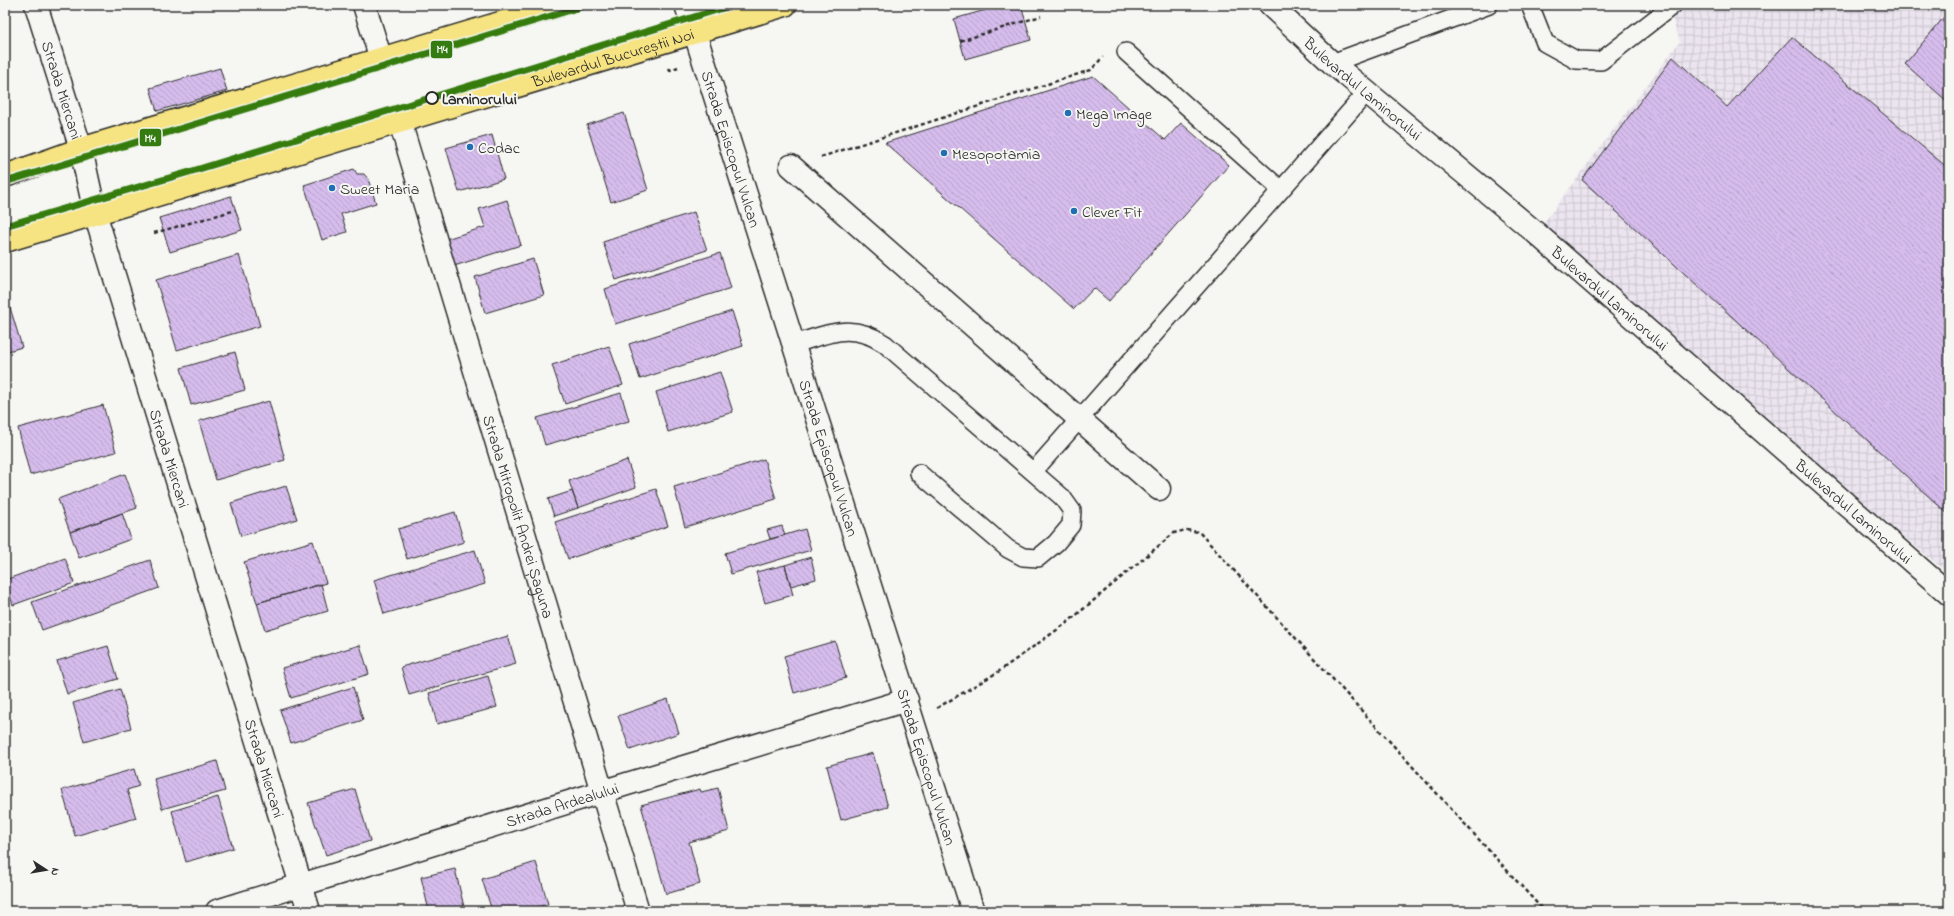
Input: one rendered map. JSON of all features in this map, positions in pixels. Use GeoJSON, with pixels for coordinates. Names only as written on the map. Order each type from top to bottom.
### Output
{"type":"FeatureCollection","features":[{"type":"Feature","properties":{"kind":"main road"},"geometry":{"type":"LineString","coordinates":[[5,176],[81,149],[560,5]]}},
{"type":"Feature","properties":{"kind":"main road","name":"Bulevardul Bucureștii Noi"},"geometry":{"type":"LineString","coordinates":[[5,241],[785,5]]}},
{"type":"Feature","properties":{"kind":"street","name":"Strada Miercani"},"geometry":{"type":"LineString","coordinates":[[36,5],[81,149],[95,213],[309,911]]}},
{"type":"Feature","properties":{"kind":"street"},"geometry":{"type":"LineString","coordinates":[[364,5],[381,59]]}},
{"type":"Feature","properties":{"kind":"street","name":"Strada Episcopul Vulcan"},"geometry":{"type":"LineString","coordinates":[[686,5],[973,911]]}},
{"type":"Feature","properties":{"kind":"street","name":"Bulevardul Laminorului"},"geometry":{"type":"LineString","coordinates":[[1270,5],[1332,63],[1536,233],[1949,594]]}},
{"type":"Feature","properties":{"kind":"street","name":"Strada Mitropolit Andrei Șaguna"},"geometry":{"type":"LineString","coordinates":[[400,122],[638,911]]}},
{"type":"Feature","properties":{"kind":"street"},"geometry":{"type":"LineString","coordinates":[[791,166],[1159,489]]}},
{"type":"Feature","properties":{"kind":"street","name":"Strada Ardealului"},"geometry":{"type":"LineString","coordinates":[[217,911],[602,792],[907,700]]}},
{"type":"Feature","properties":{"kind":"lane"},"geometry":{"type":"LineString","coordinates":[[1332,63],[1489,5]]}},
{"type":"Feature","properties":{"kind":"lane"},"geometry":{"type":"LineString","coordinates":[[1530,5],[1545,43],[1576,60],[1601,61],[1673,5]]}},
{"type":"Feature","properties":{"kind":"lane"},"geometry":{"type":"LineString","coordinates":[[1126,52],[1281,190]]}},
{"type":"Feature","properties":{"kind":"lane"},"geometry":{"type":"LineString","coordinates":[[1033,472],[1367,92]]}},
{"type":"Feature","properties":{"kind":"lane"},"geometry":{"type":"LineString","coordinates":[[794,344],[840,331],[856,330],[872,335],[885,344],[1062,496],[1072,511],[1071,525],[1056,543],[1038,558],[1023,558],[1008,549],[919,473]]}},
{"type":"Feature","properties":{"kind":"path"},"geometry":{"type":"LineString","coordinates":[[960,41],[1041,16]]}},
{"type":"Feature","properties":{"kind":"path"},"geometry":{"type":"LineString","coordinates":[[791,166],[1092,70],[1114,44],[1126,52]]}},
{"type":"Feature","properties":{"kind":"path"},"geometry":{"type":"LineString","coordinates":[[154,233],[236,210]]}},
{"type":"Feature","properties":{"kind":"path"},"geometry":{"type":"LineString","coordinates":[[933,710],[998,672],[1068,622],[1174,533],[1186,530],[1199,532],[1544,911]]}},
{"type":"Feature","properties":{"kind":"shaded area"},"geometry":{"type":"Polygon","coordinates":[[[1667,5],[1949,5],[1949,574],[1536,233],[1680,41],[1667,5]]]}},
{"type":"Feature","properties":{"kind":"building"},"geometry":{"type":"Polygon","coordinates":[[[1003,5],[1021,5],[1031,40],[965,59],[954,19],[1003,5]]]}},
{"type":"Feature","properties":{"kind":"building"},"geometry":{"type":"Polygon","coordinates":[[[1949,11],[1949,103],[1905,64],[1949,11]]]}},
{"type":"Feature","properties":{"kind":"building"},"geometry":{"type":"Polygon","coordinates":[[[1792,37],[1949,169],[1949,515],[1582,180],[1673,57],[1727,107],[1792,37]]]}},
{"type":"Feature","properties":{"kind":"building"},"geometry":{"type":"Polygon","coordinates":[[[220,68],[227,91],[157,111],[150,88],[220,68]]]}},
{"type":"Feature","properties":{"kind":"building"},"geometry":{"type":"Polygon","coordinates":[[[1093,76],[1165,140],[1181,123],[1229,165],[1109,301],[1094,288],[1074,309],[885,143],[1093,76]]]}},
{"type":"Feature","properties":{"kind":"building"},"geometry":{"type":"Polygon","coordinates":[[[624,113],[648,190],[611,202],[587,125],[624,113]]]}},
{"type":"Feature","properties":{"kind":"building"},"geometry":{"type":"Polygon","coordinates":[[[492,135],[504,179],[459,192],[446,148],[492,135]]]}},
{"type":"Feature","properties":{"kind":"building"},"geometry":{"type":"Polygon","coordinates":[[[354,169],[357,174],[364,174],[368,179],[376,203],[341,214],[347,232],[322,240],[304,185],[354,169]]]}},
{"type":"Feature","properties":{"kind":"building"},"geometry":{"type":"Polygon","coordinates":[[[231,196],[242,230],[170,252],[159,218],[231,196]]]}},
{"type":"Feature","properties":{"kind":"building"},"geometry":{"type":"Polygon","coordinates":[[[507,200],[521,245],[454,266],[446,239],[485,227],[479,209],[507,200]]]}},
{"type":"Feature","properties":{"kind":"building"},"geometry":{"type":"Polygon","coordinates":[[[694,212],[707,250],[616,280],[603,242],[694,212]]]}},
{"type":"Feature","properties":{"kind":"building"},"geometry":{"type":"Polygon","coordinates":[[[720,253],[731,288],[615,324],[605,289],[720,253]]]}},
{"type":"Feature","properties":{"kind":"building"},"geometry":{"type":"Polygon","coordinates":[[[239,255],[260,326],[177,350],[156,280],[239,255]]]}},
{"type":"Feature","properties":{"kind":"building"},"geometry":{"type":"Polygon","coordinates":[[[533,259],[544,295],[485,313],[475,277],[533,259]]]}},
{"type":"Feature","properties":{"kind":"building"},"geometry":{"type":"Polygon","coordinates":[[[5,291],[22,347],[5,352],[5,291]]]}},
{"type":"Feature","properties":{"kind":"building"},"geometry":{"type":"Polygon","coordinates":[[[732,311],[743,346],[640,379],[629,344],[732,311]]]}},
{"type":"Feature","properties":{"kind":"building"},"geometry":{"type":"Polygon","coordinates":[[[609,346],[623,385],[565,404],[552,365],[609,346]]]}},
{"type":"Feature","properties":{"kind":"building"},"geometry":{"type":"Polygon","coordinates":[[[235,352],[245,390],[191,405],[181,368],[235,352]]]}},
{"type":"Feature","properties":{"kind":"building"},"geometry":{"type":"Polygon","coordinates":[[[720,372],[733,412],[668,432],[656,392],[720,372]]]}},
{"type":"Feature","properties":{"kind":"building"},"geometry":{"type":"Polygon","coordinates":[[[621,393],[629,421],[545,445],[537,418],[621,393]]]}},
{"type":"Feature","properties":{"kind":"building"},"geometry":{"type":"Polygon","coordinates":[[[269,401],[285,460],[216,480],[199,421],[269,401]]]}},
{"type":"Feature","properties":{"kind":"building"},"geometry":{"type":"Polygon","coordinates":[[[103,405],[116,452],[30,475],[18,428],[103,405]]]}},
{"type":"Feature","properties":{"kind":"building"},"geometry":{"type":"Polygon","coordinates":[[[764,459],[776,499],[685,527],[674,487],[764,459]]]}},
{"type":"Feature","properties":{"kind":"building"},"geometry":{"type":"Polygon","coordinates":[[[627,460],[636,487],[578,508],[569,481],[627,460]]]}},
{"type":"Feature","properties":{"kind":"building"},"geometry":{"type":"Polygon","coordinates":[[[125,474],[137,508],[70,532],[58,499],[125,474]]]}},
{"type":"Feature","properties":{"kind":"building"},"geometry":{"type":"Polygon","coordinates":[[[286,486],[297,519],[241,536],[231,503],[286,486]]]}},
{"type":"Feature","properties":{"kind":"building"},"geometry":{"type":"Polygon","coordinates":[[[656,489],[668,526],[568,559],[555,522],[656,489]]]}},
{"type":"Feature","properties":{"kind":"building"},"geometry":{"type":"Polygon","coordinates":[[[572,491],[578,508],[554,516],[548,499],[572,491]]]}},
{"type":"Feature","properties":{"kind":"building"},"geometry":{"type":"Polygon","coordinates":[[[455,512],[464,542],[407,559],[398,529],[455,512]]]}},
{"type":"Feature","properties":{"kind":"building"},"geometry":{"type":"Polygon","coordinates":[[[122,513],[131,539],[79,558],[70,532],[122,513]]]}},
{"type":"Feature","properties":{"kind":"building"},"geometry":{"type":"Polygon","coordinates":[[[782,526],[785,535],[770,539],[767,530],[782,526]]]}},
{"type":"Feature","properties":{"kind":"building"},"geometry":{"type":"Polygon","coordinates":[[[805,529],[811,550],[731,574],[725,553],[805,529]]]}},
{"type":"Feature","properties":{"kind":"building"},"geometry":{"type":"Polygon","coordinates":[[[313,541],[326,583],[257,603],[244,562],[313,541]]]}},
{"type":"Feature","properties":{"kind":"building"},"geometry":{"type":"Polygon","coordinates":[[[475,550],[485,584],[384,614],[374,580],[475,550]]]}},
{"type":"Feature","properties":{"kind":"building"},"geometry":{"type":"Polygon","coordinates":[[[811,557],[816,579],[791,586],[785,565],[811,557]]]}},
{"type":"Feature","properties":{"kind":"building"},"geometry":{"type":"Polygon","coordinates":[[[65,558],[74,583],[13,605],[5,580],[65,558]]]}},
{"type":"Feature","properties":{"kind":"building"},"geometry":{"type":"Polygon","coordinates":[[[150,560],[159,588],[42,630],[32,602],[150,560]]]}},
{"type":"Feature","properties":{"kind":"building"},"geometry":{"type":"Polygon","coordinates":[[[785,565],[793,595],[765,603],[756,572],[785,565]]]}},
{"type":"Feature","properties":{"kind":"building"},"geometry":{"type":"Polygon","coordinates":[[[321,584],[328,611],[265,630],[257,603],[321,584]]]}},
{"type":"Feature","properties":{"kind":"building"},"geometry":{"type":"Polygon","coordinates":[[[508,636],[516,664],[409,695],[401,667],[508,636]]]}},
{"type":"Feature","properties":{"kind":"building"},"geometry":{"type":"Polygon","coordinates":[[[835,641],[846,678],[794,693],[784,656],[835,641]]]}},
{"type":"Feature","properties":{"kind":"building"},"geometry":{"type":"Polygon","coordinates":[[[360,645],[369,674],[291,698],[282,668],[360,645]]]}},
{"type":"Feature","properties":{"kind":"building"},"geometry":{"type":"Polygon","coordinates":[[[108,646],[118,679],[67,694],[57,661],[108,646]]]}},
{"type":"Feature","properties":{"kind":"building"},"geometry":{"type":"Polygon","coordinates":[[[488,676],[497,707],[437,724],[429,693],[488,676]]]}},
{"type":"Feature","properties":{"kind":"building"},"geometry":{"type":"Polygon","coordinates":[[[353,687],[363,720],[291,743],[280,710],[353,687]]]}},
{"type":"Feature","properties":{"kind":"building"},"geometry":{"type":"Polygon","coordinates":[[[120,689],[131,728],[84,742],[73,703],[120,689]]]}},
{"type":"Feature","properties":{"kind":"building"},"geometry":{"type":"Polygon","coordinates":[[[668,699],[679,733],[630,750],[618,716],[668,699]]]}},
{"type":"Feature","properties":{"kind":"building"},"geometry":{"type":"Polygon","coordinates":[[[873,753],[888,807],[841,820],[827,766],[873,753]]]}},
{"type":"Feature","properties":{"kind":"building"},"geometry":{"type":"Polygon","coordinates":[[[217,761],[225,791],[162,809],[154,779],[217,761]]]}},
{"type":"Feature","properties":{"kind":"building"},"geometry":{"type":"Polygon","coordinates":[[[134,769],[139,786],[127,790],[136,818],[75,836],[62,790],[134,769]]]}},
{"type":"Feature","properties":{"kind":"building"},"geometry":{"type":"Polygon","coordinates":[[[718,788],[729,831],[689,842],[700,884],[666,894],[641,805],[700,789],[701,792],[718,788]]]}},
{"type":"Feature","properties":{"kind":"building"},"geometry":{"type":"Polygon","coordinates":[[[355,789],[370,841],[326,855],[308,803],[355,789]]]}},
{"type":"Feature","properties":{"kind":"building"},"geometry":{"type":"Polygon","coordinates":[[[218,797],[233,848],[186,862],[172,811],[218,797]]]}},
{"type":"Feature","properties":{"kind":"building"},"geometry":{"type":"Polygon","coordinates":[[[536,862],[548,904],[524,911],[492,911],[482,879],[536,862]]]}},
{"type":"Feature","properties":{"kind":"building"},"geometry":{"type":"Polygon","coordinates":[[[455,869],[465,911],[429,911],[421,877],[455,869]]]}},
{"type":"Feature","properties":{"kind":"transit line","name":"M4"},"geometry":{"type":"LineString","coordinates":[[5,182],[587,5]]}},
{"type":"Feature","properties":{"kind":"transit line","name":"M4"},"geometry":{"type":"LineString","coordinates":[[5,226],[186,173],[733,5]]}},
{"type":"Feature","properties":{"kind":"place","name":"Laminorului"},"geometry":{"type":"Point","coordinates":[432,98]}},
{"type":"Feature","properties":{"kind":"place","name":"Mega Image"},"geometry":{"type":"Point","coordinates":[1068,113]}},
{"type":"Feature","properties":{"kind":"place","name":"Codac"},"geometry":{"type":"Point","coordinates":[470,147]}},
{"type":"Feature","properties":{"kind":"place","name":"Mesopotamia"},"geometry":{"type":"Point","coordinates":[944,153]}},
{"type":"Feature","properties":{"kind":"place","name":"Sweet Maria"},"geometry":{"type":"Point","coordinates":[332,188]}},
{"type":"Feature","properties":{"kind":"place","name":"Clever Fit"},"geometry":{"type":"Point","coordinates":[1074,211]}}]}
